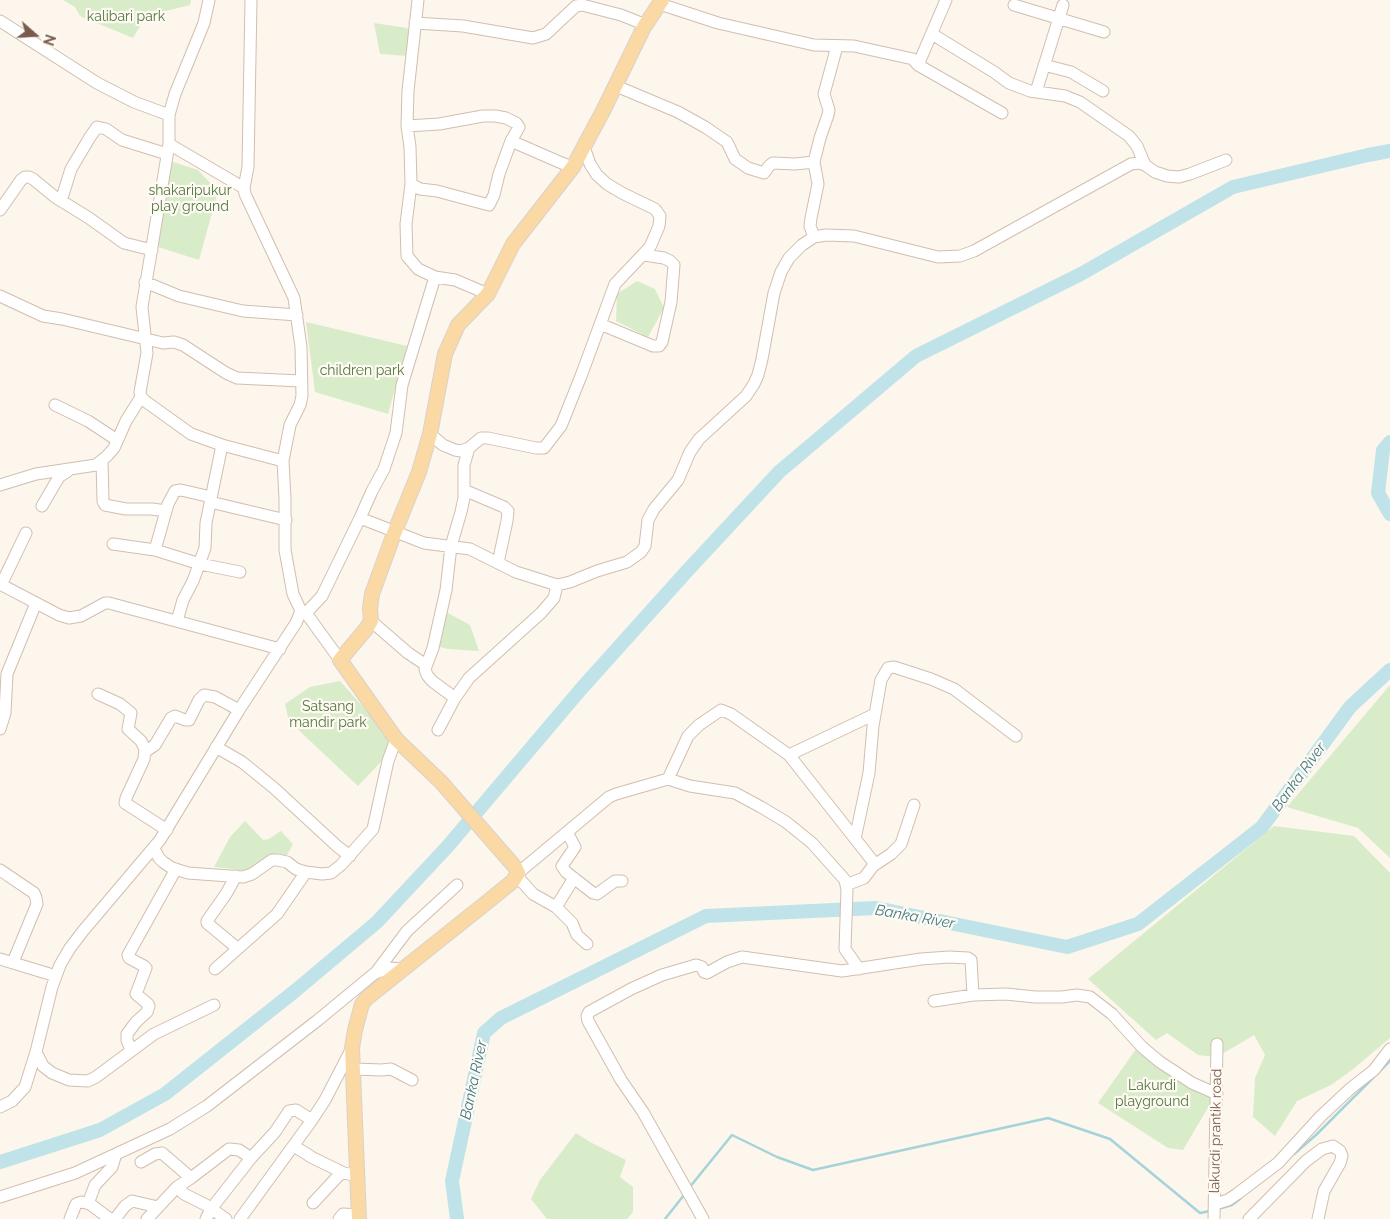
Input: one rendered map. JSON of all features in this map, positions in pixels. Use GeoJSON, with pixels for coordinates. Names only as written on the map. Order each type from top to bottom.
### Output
{"type":"FeatureCollection","features":[{"type":"Feature","properties":{"kind":"main road"},"geometry":{"type":"LineString","coordinates":[[359,1217],[351,1174],[352,1048],[362,1004],[402,969],[491,899],[517,874],[515,867],[441,782],[396,738],[340,660],[371,622],[372,594],[419,472],[430,434],[445,354],[458,325],[488,294],[514,244],[573,167],[646,25],[661,2]]}},
{"type":"Feature","properties":{"kind":"street"},"geometry":{"type":"LineString","coordinates":[[0,484],[36,474],[96,465],[114,448],[132,410],[141,397],[140,381],[147,353],[142,307],[168,149],[169,115],[175,94],[204,23],[209,0]]}},
{"type":"Feature","properties":{"kind":"street"},"geometry":{"type":"LineString","coordinates":[[251,0],[248,167],[244,188],[245,194],[294,298],[302,347],[302,396],[300,405],[290,425],[283,461],[286,550],[293,594],[303,612],[340,660]]}},
{"type":"Feature","properties":{"kind":"street"},"geometry":{"type":"LineString","coordinates":[[418,0],[406,126],[410,147],[411,184],[406,224],[407,256],[418,269],[435,277],[455,280],[488,294]]}},
{"type":"Feature","properties":{"kind":"street"},"geometry":{"type":"LineString","coordinates":[[918,64],[946,0]]}},
{"type":"Feature","properties":{"kind":"street"},"geometry":{"type":"LineString","coordinates":[[661,2],[718,23],[814,45],[854,46],[913,59],[918,64],[1002,112]]}},
{"type":"Feature","properties":{"kind":"street"},"geometry":{"type":"LineString","coordinates":[[415,23],[463,26],[533,38],[546,34],[576,6],[582,5],[621,15],[646,25]]}},
{"type":"Feature","properties":{"kind":"street"},"geometry":{"type":"LineString","coordinates":[[1014,5],[1104,32]]}},
{"type":"Feature","properties":{"kind":"street"},"geometry":{"type":"LineString","coordinates":[[1036,92],[1063,5]]}},
{"type":"Feature","properties":{"kind":"street"},"geometry":{"type":"LineString","coordinates":[[0,21],[97,83],[134,102],[169,115]]}},
{"type":"Feature","properties":{"kind":"street"},"geometry":{"type":"LineString","coordinates":[[932,34],[1009,83],[1036,92],[1065,96],[1080,102],[1129,136],[1137,146],[1146,165]]}},
{"type":"Feature","properties":{"kind":"street"},"geometry":{"type":"LineString","coordinates":[[814,237],[810,226],[810,218],[818,184],[814,162],[829,110],[824,94],[837,46]]}},
{"type":"Feature","properties":{"kind":"street"},"geometry":{"type":"LineString","coordinates":[[1044,65],[1071,72],[1103,91]]}},
{"type":"Feature","properties":{"kind":"street"},"geometry":{"type":"LineString","coordinates":[[616,86],[678,112],[705,127],[727,142],[735,159],[748,168],[764,173],[771,164],[776,162],[789,164],[814,162]]}},
{"type":"Feature","properties":{"kind":"street"},"geometry":{"type":"LineString","coordinates":[[406,126],[439,124],[495,116],[506,118],[516,123],[519,127],[511,141],[489,205],[420,189],[411,184]]}},
{"type":"Feature","properties":{"kind":"street"},"geometry":{"type":"LineString","coordinates":[[61,201],[71,169],[90,136],[97,128],[106,129],[122,140],[168,149],[244,188]]}},
{"type":"Feature","properties":{"kind":"street"},"geometry":{"type":"LineString","coordinates":[[511,141],[573,167]]}},
{"type":"Feature","properties":{"kind":"street"},"geometry":{"type":"LineString","coordinates":[[430,434],[443,445],[461,451],[469,448],[482,438],[544,448],[561,426],[614,284],[650,247],[659,226],[660,216],[655,209],[622,193],[602,180],[590,164],[584,147]]}},
{"type":"Feature","properties":{"kind":"street"},"geometry":{"type":"LineString","coordinates":[[360,518],[424,543],[470,549],[516,572],[557,585],[627,562],[641,552],[647,539],[648,520],[654,509],[678,480],[690,452],[699,439],[746,396],[754,384],[762,359],[774,293],[781,272],[789,258],[802,245],[814,237],[826,235],[854,236],[938,257],[960,256],[974,251],[1131,164],[1139,163],[1146,165],[1155,172],[1167,176],[1179,176],[1190,174],[1226,160]]}},
{"type":"Feature","properties":{"kind":"street"},"geometry":{"type":"LineString","coordinates":[[0,210],[25,177],[33,179],[61,201],[124,243],[152,250]]}},
{"type":"Feature","properties":{"kind":"street"},"geometry":{"type":"LineString","coordinates":[[600,324],[653,346],[659,346],[662,342],[671,302],[674,265],[664,258],[644,255]]}},
{"type":"Feature","properties":{"kind":"street"},"geometry":{"type":"LineString","coordinates":[[0,1107],[12,1101],[25,1087],[60,965],[83,930],[154,849],[239,710],[303,612],[322,596],[384,469],[396,433],[402,385],[435,277]]}},
{"type":"Feature","properties":{"kind":"street"},"geometry":{"type":"LineString","coordinates":[[145,282],[179,296],[243,311],[298,314]]}},
{"type":"Feature","properties":{"kind":"street"},"geometry":{"type":"LineString","coordinates":[[0,296],[42,316],[145,339],[183,345],[226,374],[237,378],[301,381]]}},
{"type":"Feature","properties":{"kind":"street"},"geometry":{"type":"LineString","coordinates":[[141,397],[191,434],[222,445],[283,461]]}},
{"type":"Feature","properties":{"kind":"street"},"geometry":{"type":"LineString","coordinates":[[55,405],[88,421],[117,440]]}},
{"type":"Feature","properties":{"kind":"street"},"geometry":{"type":"LineString","coordinates":[[177,621],[183,600],[200,564],[205,548],[206,523],[222,445]]}},
{"type":"Feature","properties":{"kind":"street"},"geometry":{"type":"LineString","coordinates":[[455,698],[427,675],[426,665],[433,648],[446,590],[451,546],[461,512],[464,490],[464,465],[469,448]]}},
{"type":"Feature","properties":{"kind":"street"},"geometry":{"type":"LineString","coordinates":[[102,460],[103,501],[105,504],[126,509],[152,508],[166,511]]}},
{"type":"Feature","properties":{"kind":"street"},"geometry":{"type":"LineString","coordinates":[[42,506],[60,476],[70,470]]}},
{"type":"Feature","properties":{"kind":"street"},"geometry":{"type":"LineString","coordinates":[[155,550],[166,511],[172,495],[177,490],[286,520]]}},
{"type":"Feature","properties":{"kind":"street"},"geometry":{"type":"LineString","coordinates":[[464,490],[504,507],[508,511],[498,563]]}},
{"type":"Feature","properties":{"kind":"street"},"geometry":{"type":"LineString","coordinates":[[26,532],[1,584],[59,615],[69,618],[81,616],[105,603],[109,603],[280,649]]}},
{"type":"Feature","properties":{"kind":"street"},"geometry":{"type":"LineString","coordinates":[[113,544],[155,550],[200,564],[240,572]]}},
{"type":"Feature","properties":{"kind":"street"},"geometry":{"type":"LineString","coordinates":[[438,730],[455,698],[474,672],[506,645],[552,600],[557,585]]}},
{"type":"Feature","properties":{"kind":"street"},"geometry":{"type":"LineString","coordinates":[[0,730],[5,712],[7,674],[36,603]]}},
{"type":"Feature","properties":{"kind":"street"},"geometry":{"type":"LineString","coordinates":[[371,622],[408,653],[426,665]]}},
{"type":"Feature","properties":{"kind":"street"},"geometry":{"type":"LineString","coordinates":[[855,839],[869,773],[883,674],[888,668],[894,666],[954,689],[1016,736]]}},
{"type":"Feature","properties":{"kind":"street"},"geometry":{"type":"LineString","coordinates":[[98,694],[120,704],[131,713],[128,729],[144,745],[146,751],[126,798],[126,803],[167,830]]}},
{"type":"Feature","properties":{"kind":"street"},"geometry":{"type":"LineString","coordinates":[[146,751],[155,744],[171,718],[174,716],[189,720],[199,700],[204,695],[215,697],[239,710]]}},
{"type":"Feature","properties":{"kind":"street"},"geometry":{"type":"LineString","coordinates":[[671,775],[682,747],[692,731],[714,713],[721,710],[731,714],[789,755],[875,864]]}},
{"type":"Feature","properties":{"kind":"street"},"geometry":{"type":"LineString","coordinates":[[789,755],[876,714]]}},
{"type":"Feature","properties":{"kind":"street"},"geometry":{"type":"LineString","coordinates":[[154,849],[159,858],[176,869],[188,873],[236,876],[252,874],[272,860],[277,860],[287,862],[296,869],[306,872],[331,873],[350,856],[374,829],[388,761],[396,738]]}},
{"type":"Feature","properties":{"kind":"street"},"geometry":{"type":"LineString","coordinates":[[216,748],[242,762],[350,856]]}},
{"type":"Feature","properties":{"kind":"street"},"geometry":{"type":"LineString","coordinates":[[587,944],[577,935],[572,922],[556,907],[533,894],[517,874],[608,798],[671,775],[690,786],[735,793],[786,822],[812,843],[840,874],[848,886],[846,949],[859,969]]}},
{"type":"Feature","properties":{"kind":"street"},"geometry":{"type":"LineString","coordinates":[[848,886],[864,878],[875,864],[890,854],[900,844],[914,804]]}},
{"type":"Feature","properties":{"kind":"street"},"geometry":{"type":"LineString","coordinates":[[567,832],[575,847],[562,866],[566,872],[597,894],[615,881],[622,882]]}},
{"type":"Feature","properties":{"kind":"street"},"geometry":{"type":"LineString","coordinates":[[131,1050],[127,1034],[147,1012],[149,1006],[136,994],[146,968],[129,958],[128,955],[176,869]]}},
{"type":"Feature","properties":{"kind":"street"},"geometry":{"type":"LineString","coordinates":[[0,870],[34,893],[37,904],[13,962]]}},
{"type":"Feature","properties":{"kind":"street"},"geometry":{"type":"LineString","coordinates":[[215,969],[277,914],[306,872]]}},
{"type":"Feature","properties":{"kind":"street"},"geometry":{"type":"LineString","coordinates":[[236,876],[207,921],[237,948]]}},
{"type":"Feature","properties":{"kind":"street"},"geometry":{"type":"LineString","coordinates":[[556,907],[574,878]]}},
{"type":"Feature","properties":{"kind":"street"},"geometry":{"type":"LineString","coordinates":[[0,1197],[75,1172],[116,1154],[170,1129],[207,1106],[376,973],[407,931],[457,885]]}},
{"type":"Feature","properties":{"kind":"street"},"geometry":{"type":"LineString","coordinates":[[703,1219],[643,1112],[620,1080],[588,1021],[587,1016],[589,1012],[662,975],[696,965],[702,967],[704,972],[707,973],[727,962],[742,957],[830,970],[859,969],[921,959],[968,958],[971,960],[973,995]]}},
{"type":"Feature","properties":{"kind":"street"},"geometry":{"type":"LineString","coordinates":[[0,959],[56,976]]}},
{"type":"Feature","properties":{"kind":"street"},"geometry":{"type":"LineString","coordinates":[[376,973],[389,968],[402,969]]}},
{"type":"Feature","properties":{"kind":"street"},"geometry":{"type":"LineString","coordinates":[[934,1001],[973,995],[1006,994],[1035,997],[1077,995],[1090,997],[1112,1014],[1142,1047],[1160,1062],[1192,1082],[1218,1094]]}},
{"type":"Feature","properties":{"kind":"street"},"geometry":{"type":"LineString","coordinates":[[36,1052],[48,1070],[70,1080],[88,1081],[154,1034],[214,1005]]}},
{"type":"Feature","properties":{"kind":"street","name":"lakurdi prantik road"},"geometry":{"type":"LineString","coordinates":[[1215,1210],[1218,1094],[1217,1044]]}},
{"type":"Feature","properties":{"kind":"street"},"geometry":{"type":"LineString","coordinates":[[241,1219],[325,1100],[352,1048]]}},
{"type":"Feature","properties":{"kind":"street"},"geometry":{"type":"LineString","coordinates":[[1249,1219],[1305,1149],[1321,1116],[1374,1070],[1390,1049]]}},
{"type":"Feature","properties":{"kind":"street"},"geometry":{"type":"LineString","coordinates":[[353,1069],[391,1069],[412,1080]]}},
{"type":"Feature","properties":{"kind":"street"},"geometry":{"type":"LineString","coordinates":[[208,1214],[251,1158],[275,1132],[289,1110],[296,1110],[312,1120]]}},
{"type":"Feature","properties":{"kind":"street"},"geometry":{"type":"LineString","coordinates":[[294,1146],[313,1158],[351,1174]]}},
{"type":"Feature","properties":{"kind":"street"},"geometry":{"type":"LineString","coordinates":[[1215,1210],[1278,1163],[1305,1149],[1322,1149],[1333,1146],[1340,1151],[1342,1156],[1324,1192],[1318,1219]]}},
{"type":"Feature","properties":{"kind":"street"},"geometry":{"type":"LineString","coordinates":[[148,1219],[177,1187],[229,1148],[239,1150],[251,1158]]}},
{"type":"Feature","properties":{"kind":"street"},"geometry":{"type":"LineString","coordinates":[[141,1162],[154,1154],[162,1153],[191,1178]]}},
{"type":"Feature","properties":{"kind":"street"},"geometry":{"type":"LineString","coordinates":[[90,1204],[90,1198],[95,1185],[112,1167],[116,1154]]}},
{"type":"Feature","properties":{"kind":"street"},"geometry":{"type":"LineString","coordinates":[[313,1203],[339,1175],[351,1174]]}},
{"type":"Feature","properties":{"kind":"street"},"geometry":{"type":"LineString","coordinates":[[177,1187],[208,1214],[226,1219]]}},
{"type":"Feature","properties":{"kind":"street"},"geometry":{"type":"LineString","coordinates":[[70,1219],[76,1204],[81,1202],[90,1204],[109,1219],[132,1201],[158,1207]]}},
{"type":"Feature","properties":{"kind":"street"},"geometry":{"type":"LineString","coordinates":[[340,1219],[343,1214],[359,1217]]}},
{"type":"Feature","properties":{"kind":"green space","name":"kalibari park"},"geometry":{"type":"Polygon","coordinates":[[[63,0],[191,0],[190,5],[146,16],[133,38],[80,16],[75,7],[63,0]]]}},
{"type":"Feature","properties":{"kind":"green space"},"geometry":{"type":"Polygon","coordinates":[[[374,23],[407,28],[413,35],[409,56],[380,54],[374,23]]]}},
{"type":"Feature","properties":{"kind":"green space","name":"shakaripukur play ground"},"geometry":{"type":"Polygon","coordinates":[[[170,161],[198,170],[218,191],[199,260],[158,247],[170,161]]]}},
{"type":"Feature","properties":{"kind":"green space"},"geometry":{"type":"Polygon","coordinates":[[[637,281],[655,289],[664,308],[648,337],[616,321],[617,294],[637,281]]]}},
{"type":"Feature","properties":{"kind":"green space","name":"children park"},"geometry":{"type":"Polygon","coordinates":[[[306,322],[407,346],[388,414],[315,392],[306,322]]]}},
{"type":"Feature","properties":{"kind":"green space"},"geometry":{"type":"Polygon","coordinates":[[[446,612],[470,625],[479,651],[448,649],[440,647],[436,643],[446,612]]]}},
{"type":"Feature","properties":{"kind":"green space","name":"Satsang mandir park"},"geometry":{"type":"Polygon","coordinates":[[[340,681],[397,745],[358,786],[289,721],[285,704],[310,687],[340,681]]]}},
{"type":"Feature","properties":{"kind":"green space"},"geometry":{"type":"Polygon","coordinates":[[[1390,685],[1390,858],[1358,828],[1287,807],[1390,685]]]}},
{"type":"Feature","properties":{"kind":"green space"},"geometry":{"type":"Polygon","coordinates":[[[245,821],[263,840],[269,839],[281,831],[293,844],[287,855],[273,858],[249,871],[214,867],[230,837],[245,821]]]}},
{"type":"Feature","properties":{"kind":"green space"},"geometry":{"type":"Polygon","coordinates":[[[1274,826],[1354,836],[1390,873],[1390,1038],[1331,1085],[1297,1101],[1275,1136],[1253,1117],[1255,1078],[1265,1055],[1254,1035],[1217,1057],[1198,1055],[1167,1033],[1156,1040],[1088,979],[1274,826]]]}},
{"type":"Feature","properties":{"kind":"green space","name":"Lakurdi playground"},"geometry":{"type":"Polygon","coordinates":[[[1141,1042],[1216,1094],[1183,1150],[1168,1148],[1098,1103],[1141,1042]]]}},
{"type":"Feature","properties":{"kind":"green space"},"geometry":{"type":"Polygon","coordinates":[[[576,1133],[626,1160],[620,1177],[633,1187],[633,1212],[627,1219],[547,1219],[531,1199],[540,1180],[576,1133]]]}},
{"type":"Feature","properties":{"kind":"waterway"},"geometry":{"type":"LineString","coordinates":[[0,1162],[100,1130],[165,1094],[295,991],[377,922],[448,846],[581,689],[779,472],[916,356],[1081,274],[1233,187],[1390,151]]}},
{"type":"Feature","properties":{"kind":"waterway","name":"Banka River"},"geometry":{"type":"LineString","coordinates":[[1390,442],[1383,450],[1378,493],[1390,514]]}},
{"type":"Feature","properties":{"kind":"waterway","name":"Banka River"},"geometry":{"type":"LineString","coordinates":[[457,1219],[452,1181],[484,1033],[501,1018],[706,916],[876,908],[1067,947],[1138,924],[1262,827],[1350,707],[1390,670]]}},
{"type":"Feature","properties":{"kind":"waterway"},"geometry":{"type":"LineString","coordinates":[[1294,1154],[1316,1135],[1390,1061]]}},
{"type":"Feature","properties":{"kind":"waterway"},"geometry":{"type":"LineString","coordinates":[[689,1188],[732,1135],[777,1157],[813,1170],[1048,1118],[1110,1139],[1200,1213],[1210,1211]]}},
{"type":"Feature","properties":{"kind":"waterway"},"geometry":{"type":"LineString","coordinates":[[665,1219],[684,1195]]}},
{"type":"Feature","properties":{"kind":"waterway"},"geometry":{"type":"LineString","coordinates":[[1218,1209],[1232,1205],[1240,1199]]}}]}
